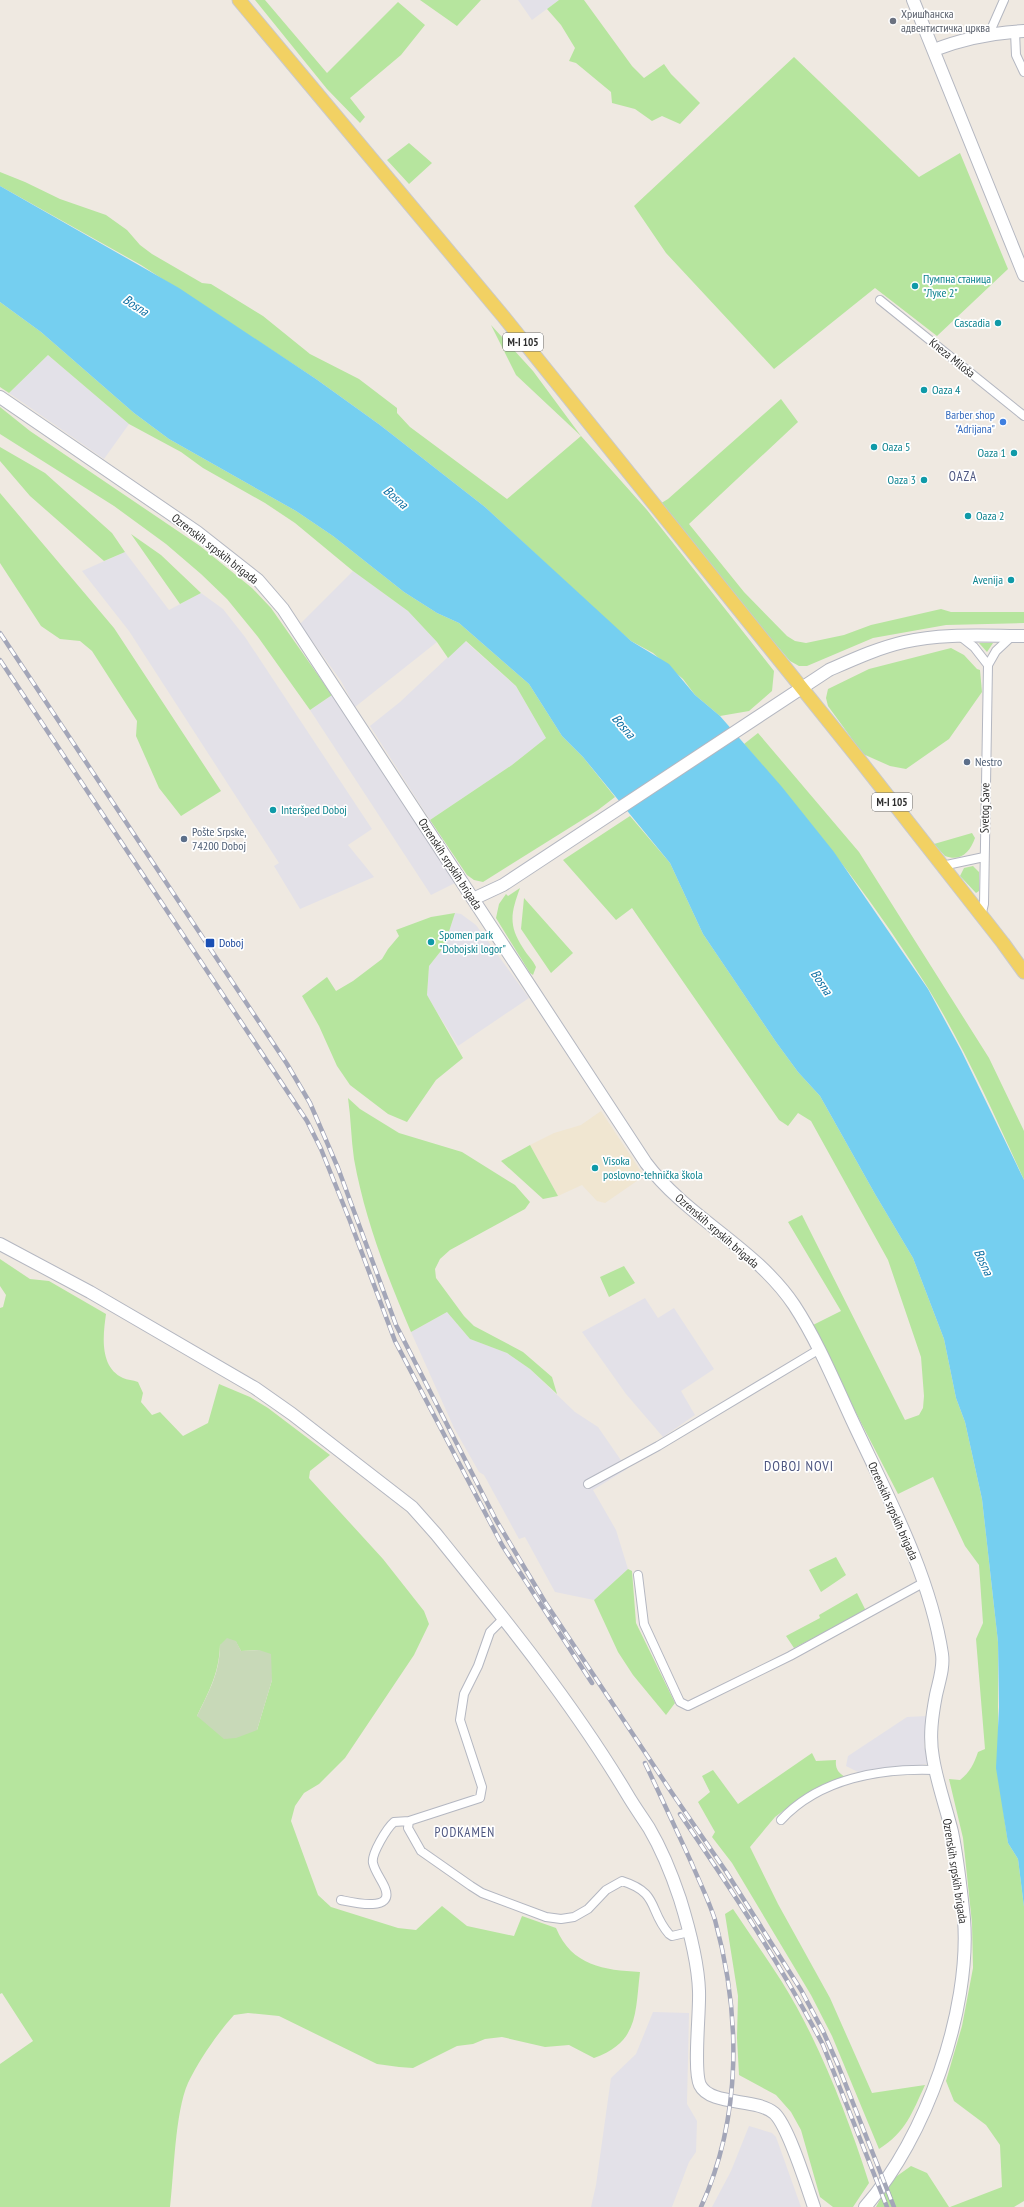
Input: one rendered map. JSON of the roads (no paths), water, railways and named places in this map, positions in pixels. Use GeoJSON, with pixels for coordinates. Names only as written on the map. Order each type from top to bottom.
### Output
{"type":"FeatureCollection","features":[{"type":"Feature","properties":{"kind":"main road","name":"M-I 105"},"geometry":{"type":"LineString","coordinates":[[238,0],[498,310],[862,763],[1024,972]]}},
{"type":"Feature","properties":{"kind":"street"},"geometry":{"type":"LineString","coordinates":[[913,0],[1024,275]]}},
{"type":"Feature","properties":{"kind":"street"},"geometry":{"type":"LineString","coordinates":[[989,34],[1004,0]]}},
{"type":"Feature","properties":{"kind":"street"},"geometry":{"type":"LineString","coordinates":[[934,50],[955,42],[989,34],[1020,32],[1016,55],[1024,72]]}},
{"type":"Feature","properties":{"kind":"street","name":"Kneza Miloša"},"geometry":{"type":"LineString","coordinates":[[880,300],[1024,416]]}},
{"type":"Feature","properties":{"kind":"street","name":"Ozrenskih srpskih brigada"},"geometry":{"type":"LineString","coordinates":[[0,397],[197,532],[258,580],[283,609],[529,987],[653,1172],[681,1200],[752,1259],[781,1288],[801,1317],[885,1490],[923,1583],[943,1658],[931,1726],[932,1757],[953,1841],[964,1919],[963,1972],[957,2011],[933,2090],[916,2128],[898,2162],[865,2207]]}},
{"type":"Feature","properties":{"kind":"street"},"geometry":{"type":"LineString","coordinates":[[960,636],[974,647],[988,665],[996,651],[1018,636]]}},
{"type":"Feature","properties":{"kind":"street"},"geometry":{"type":"LineString","coordinates":[[473,899],[503,885],[754,718],[802,689],[829,670],[864,654],[905,642],[960,636],[1018,636]]}},
{"type":"Feature","properties":{"kind":"street","name":"Svetog Save"},"geometry":{"type":"LineString","coordinates":[[981,916],[984,904],[988,665]]}},
{"type":"Feature","properties":{"kind":"street"},"geometry":{"type":"LineString","coordinates":[[942,866],[984,857]]}},
{"type":"Feature","properties":{"kind":"street"},"geometry":{"type":"LineString","coordinates":[[0,1244],[90,1292],[255,1388],[292,1414],[412,1507],[436,1534],[503,1619],[590,1734],[649,1828],[661,1851],[680,1899],[689,1932],[699,1990],[698,2071],[700,2085],[703,2090],[712,2095],[774,2112],[783,2125],[814,2207]]}},
{"type":"Feature","properties":{"kind":"street"},"geometry":{"type":"LineString","coordinates":[[588,1484],[658,1446],[818,1350]]}},
{"type":"Feature","properties":{"kind":"street"},"geometry":{"type":"LineString","coordinates":[[638,1575],[646,1631],[680,1702],[688,1706],[790,1656],[923,1583]]}},
{"type":"Feature","properties":{"kind":"street"},"geometry":{"type":"LineString","coordinates":[[342,1900],[366,1905],[379,1904],[385,1898],[386,1891],[373,1863],[374,1857],[387,1828],[394,1822],[409,1821],[480,1798],[482,1787],[460,1720],[464,1694],[478,1666],[490,1632],[503,1619]]}},
{"type":"Feature","properties":{"kind":"street"},"geometry":{"type":"LineString","coordinates":[[781,1820],[798,1804],[849,1778],[896,1770],[935,1770]]}},
{"type":"Feature","properties":{"kind":"street"},"geometry":{"type":"LineString","coordinates":[[409,1821],[408,1828],[421,1851],[482,1893],[546,1917],[561,1919],[574,1917],[588,1909],[606,1890],[622,1882],[639,1887],[650,1898],[669,1934],[672,1936],[689,1932]]}},
{"type":"Feature","properties":{"kind":"water","name":"Bosna"},"geometry":{"type":"Polygon","coordinates":[[[0,186],[179,288],[316,379],[380,425],[485,507],[631,641],[669,664],[695,695],[720,716],[782,787],[834,852],[928,989],[961,1050],[1024,1180],[1024,1907],[1018,1859],[1008,1843],[996,1768],[999,1707],[998,1642],[982,1499],[965,1422],[956,1398],[944,1339],[913,1258],[820,1096],[798,1072],[776,1042],[703,934],[670,863],[583,757],[562,736],[529,684],[459,623],[437,613],[404,592],[333,536],[296,511],[169,439],[134,413],[41,332],[0,302],[0,186]]]}},
{"type":"Feature","properties":{"kind":"railway"},"geometry":{"type":"LineString","coordinates":[[0,633],[287,1064],[310,1103],[338,1168],[396,1325],[496,1520],[545,1602],[725,1870],[801,1990],[823,2031],[838,2065],[894,2207]]}},
{"type":"Feature","properties":{"kind":"railway"},"geometry":{"type":"LineString","coordinates":[[0,660],[307,1121],[321,1149],[350,1221],[395,1341],[502,1545],[592,1683]]}},
{"type":"Feature","properties":{"kind":"railway"},"geometry":{"type":"LineString","coordinates":[[645,1763],[713,1913],[724,1956],[730,1992],[733,2029],[733,2065],[730,2102],[724,2138],[714,2173],[701,2207]]}},
{"type":"Feature","properties":{"kind":"railway"},"geometry":{"type":"LineString","coordinates":[[680,1814],[755,1928],[807,2015],[823,2045],[887,2207]]}},
{"type":"Feature","properties":{"kind":"place","name":"Хришћанска адвентистичка црква"},"geometry":{"type":"Point","coordinates":[893,21]}},
{"type":"Feature","properties":{"kind":"place","name":"Пумпна станица \"Луке 2\""},"geometry":{"type":"Point","coordinates":[915,286]}},
{"type":"Feature","properties":{"kind":"place","name":"Cascadia"},"geometry":{"type":"Point","coordinates":[998,323]}},
{"type":"Feature","properties":{"kind":"place","name":"Oaza 4"},"geometry":{"type":"Point","coordinates":[924,390]}},
{"type":"Feature","properties":{"kind":"place","name":"Barber shop \"Adrijana\""},"geometry":{"type":"Point","coordinates":[1003,422]}},
{"type":"Feature","properties":{"kind":"place","name":"Oaza 5"},"geometry":{"type":"Point","coordinates":[874,447]}},
{"type":"Feature","properties":{"kind":"place","name":"Oaza 1"},"geometry":{"type":"Point","coordinates":[1014,453]}},
{"type":"Feature","properties":{"kind":"place","name":"Oaza 3"},"geometry":{"type":"Point","coordinates":[924,480]}},
{"type":"Feature","properties":{"kind":"place","name":"Oaza 2"},"geometry":{"type":"Point","coordinates":[968,516]}},
{"type":"Feature","properties":{"kind":"place","name":"Avenija"},"geometry":{"type":"Point","coordinates":[1011,580]}},
{"type":"Feature","properties":{"kind":"place","name":"Nestro"},"geometry":{"type":"Point","coordinates":[967,762]}},
{"type":"Feature","properties":{"kind":"place","name":"Interšped Doboj"},"geometry":{"type":"Point","coordinates":[273,810]}},
{"type":"Feature","properties":{"kind":"place","name":"Pošte Srpske, 74200 Doboj"},"geometry":{"type":"Point","coordinates":[184,839]}},
{"type":"Feature","properties":{"kind":"place","name":"Spomen park \"Dobojski logor\""},"geometry":{"type":"Point","coordinates":[431,942]}},
{"type":"Feature","properties":{"kind":"place","name":"Doboj"},"geometry":{"type":"Point","coordinates":[210,943]}},
{"type":"Feature","properties":{"kind":"place","name":"Visoka poslovno-tehnička škola"},"geometry":{"type":"Point","coordinates":[595,1168]}},
{"type":"Feature","properties":{"kind":"district","name":"OAZA"},"geometry":{"type":"Point","coordinates":[963,476]}},
{"type":"Feature","properties":{"kind":"district","name":"DOBOJ NOVI"},"geometry":{"type":"Point","coordinates":[799,1466]}},
{"type":"Feature","properties":{"kind":"district","name":"PODKAMEN"},"geometry":{"type":"Point","coordinates":[465,1832]}}]}
